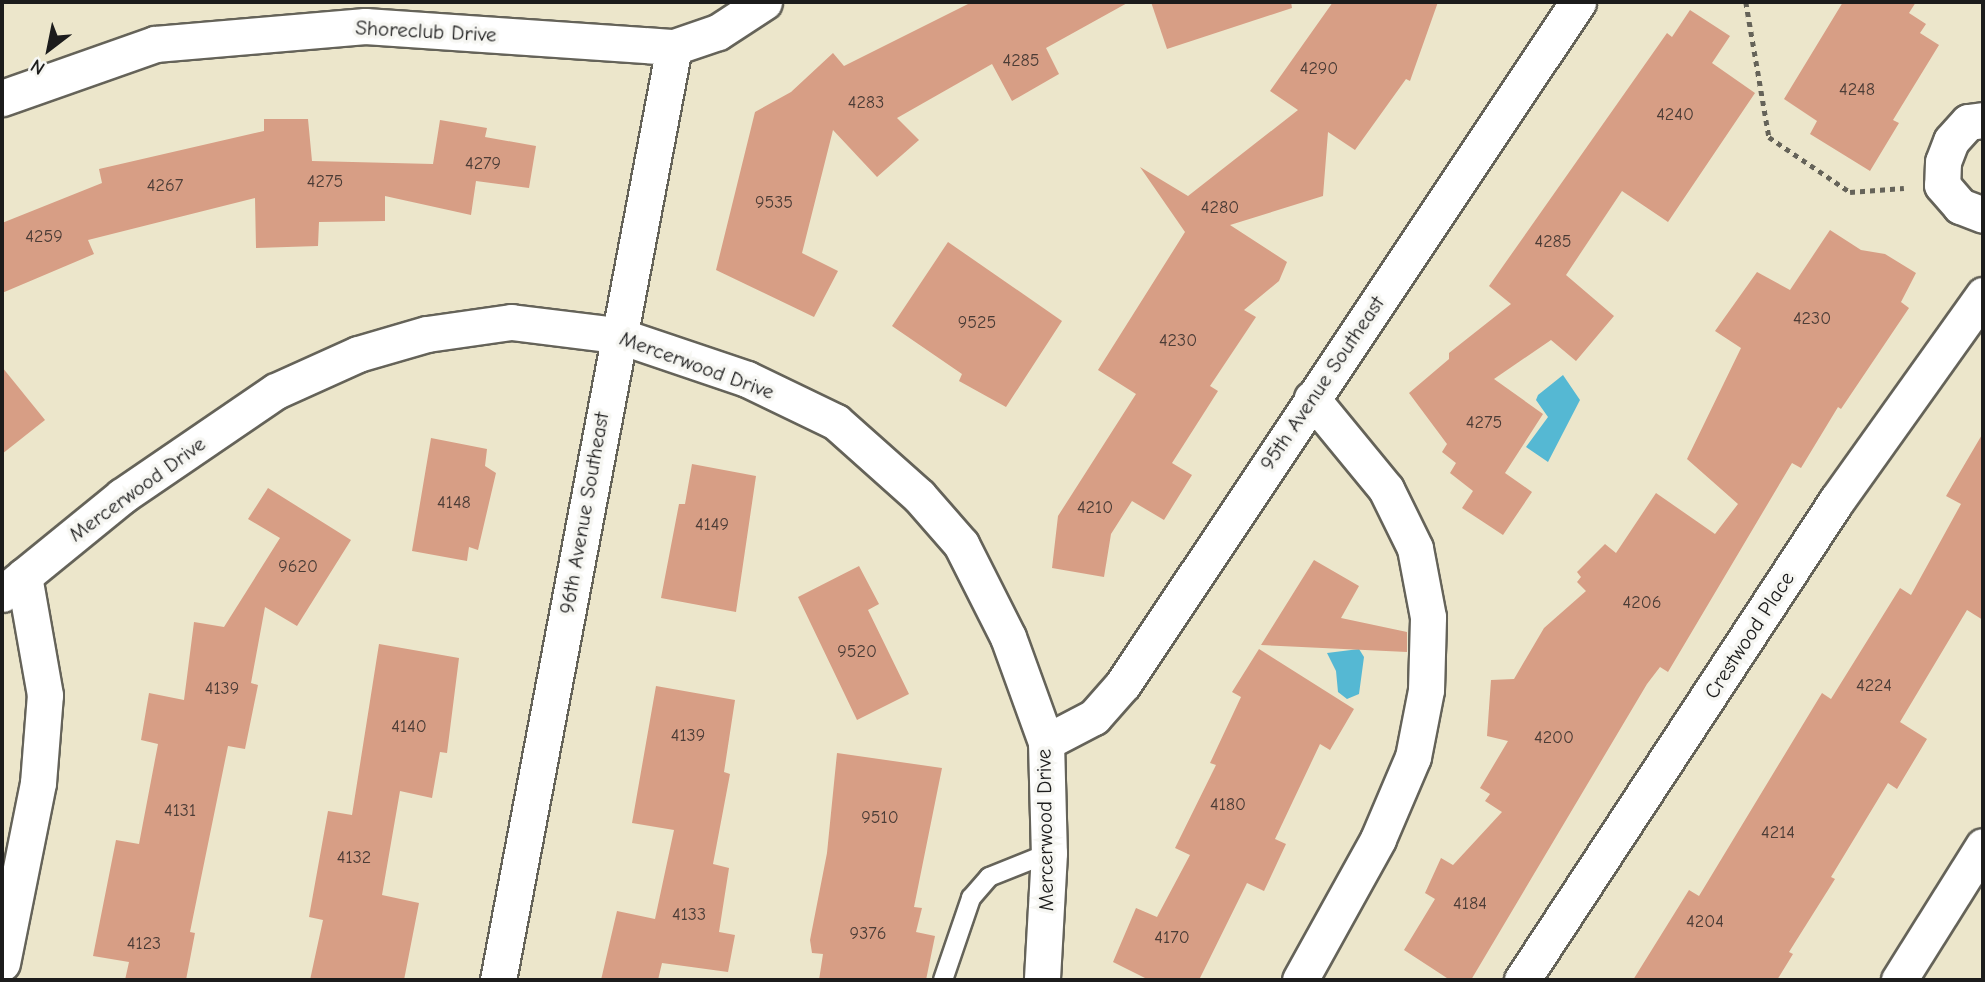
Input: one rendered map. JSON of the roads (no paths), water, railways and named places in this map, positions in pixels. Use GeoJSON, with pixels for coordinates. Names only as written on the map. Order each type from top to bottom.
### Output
{"type":"FeatureCollection","features":[{"type":"Feature","properties":{"kind":"street","name":"Shoreclub Drive"},"geometry":{"type":"LineString","coordinates":[[2,98],[155,44],[365,26],[674,47],[718,32],[764,2]]}},
{"type":"Feature","properties":{"kind":"street","name":"95th Avenue Southeast"},"geometry":{"type":"LineString","coordinates":[[1045,742],[1094,717],[1123,684],[1578,2]]}},
{"type":"Feature","properties":{"kind":"street","name":"96th Avenue Southeast"},"geometry":{"type":"LineString","coordinates":[[498,980],[617,335],[674,47]]}},
{"type":"Feature","properties":{"kind":"street"},"geometry":{"type":"LineString","coordinates":[[1983,120],[1968,122],[1951,141],[1943,162],[1942,185],[1960,206],[1983,215]]}},
{"type":"Feature","properties":{"kind":"street","name":"Crestwood Place"},"geometry":{"type":"LineString","coordinates":[[1522,980],[1837,500],[1983,295]]}},
{"type":"Feature","properties":{"kind":"street","name":"Mercerwood Drive"},"geometry":{"type":"LineString","coordinates":[[13,585],[122,496],[276,391],[358,354],[427,334],[511,322],[617,335],[747,379],[836,422],[880,458],[961,544],[1009,636],[1045,742],[1049,853],[1042,980]]}},
{"type":"Feature","properties":{"kind":"street"},"geometry":{"type":"LineString","coordinates":[[1300,980],[1377,839],[1413,757],[1426,690],[1428,617],[1415,548],[1386,489],[1312,399]]}},
{"type":"Feature","properties":{"kind":"street"},"geometry":{"type":"LineString","coordinates":[[2,963],[38,783],[45,695],[13,585]]}},
{"type":"Feature","properties":{"kind":"street"},"geometry":{"type":"LineString","coordinates":[[1899,980],[1983,846]]}},
{"type":"Feature","properties":{"kind":"lane"},"geometry":{"type":"LineString","coordinates":[[943,980],[971,898],[989,877],[1049,853]]}},
{"type":"Feature","properties":{"kind":"water"},"geometry":{"type":"Polygon","coordinates":[[[1563,375],[1580,400],[1548,462],[1526,447],[1548,417],[1536,400],[1538,395],[1563,375]]]}},
{"type":"Feature","properties":{"kind":"water"},"geometry":{"type":"Polygon","coordinates":[[[1359,649],[1364,657],[1359,694],[1347,699],[1338,692],[1336,671],[1327,653],[1359,649]]]}}]}
